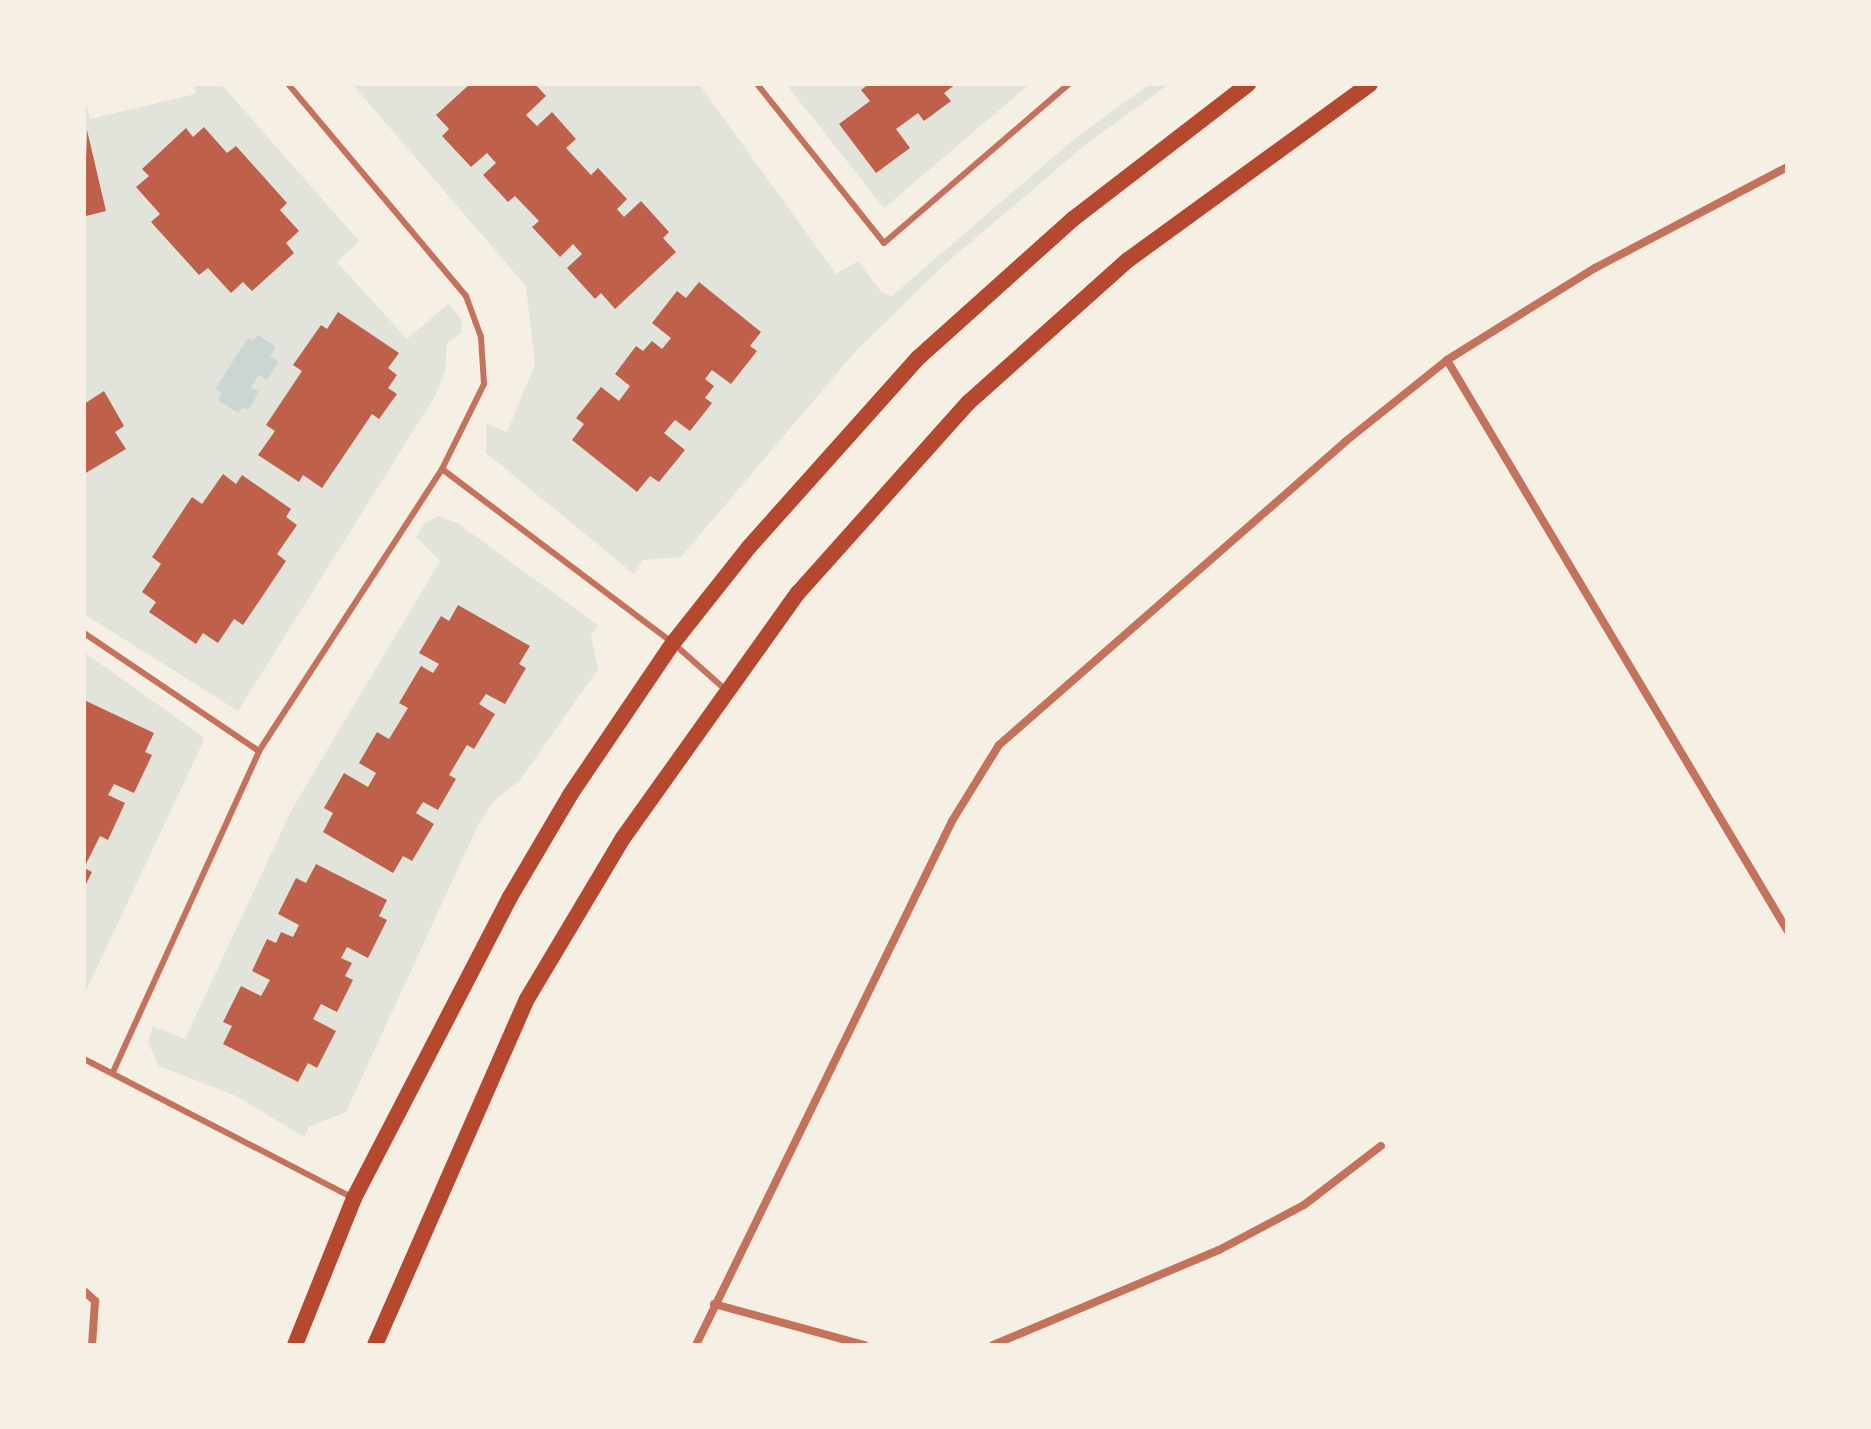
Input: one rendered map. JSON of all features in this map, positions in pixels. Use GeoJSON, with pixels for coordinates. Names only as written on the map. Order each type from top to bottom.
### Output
{"type":"FeatureCollection","features":[{"type":"Feature","properties":{"kind":"main road"},"geometry":{"type":"LineString","coordinates":[[295,1345],[354,1198],[510,897],[570,795],[673,643],[749,547],[918,358],[1073,219],[1248,84]]}},
{"type":"Feature","properties":{"kind":"main road"},"geometry":{"type":"LineString","coordinates":[[375,1345],[527,999],[623,838],[798,593],[969,402],[1128,260],[1370,84]]}},
{"type":"Feature","properties":{"kind":"street"},"geometry":{"type":"LineString","coordinates":[[696,1345],[952,821],[999,745],[1346,441],[1447,360],[1595,268],[1787,167]]}},
{"type":"Feature","properties":{"kind":"street"},"geometry":{"type":"LineString","coordinates":[[1447,360],[1787,930]]}},
{"type":"Feature","properties":{"kind":"street"},"geometry":{"type":"LineString","coordinates":[[993,1345],[1219,1250],[1304,1205],[1381,1146]]}},
{"type":"Feature","properties":{"kind":"street"},"geometry":{"type":"LineString","coordinates":[[84,1291],[95,1301],[92,1345]]}},
{"type":"Feature","properties":{"kind":"street"},"geometry":{"type":"LineString","coordinates":[[714,1304],[864,1345]]}},
{"type":"Feature","properties":{"kind":"lane"},"geometry":{"type":"LineString","coordinates":[[113,1072],[259,751],[442,469],[484,384],[481,337],[466,296],[288,84]]}},
{"type":"Feature","properties":{"kind":"lane"},"geometry":{"type":"LineString","coordinates":[[757,84],[884,243],[1069,84]]}},
{"type":"Feature","properties":{"kind":"lane"},"geometry":{"type":"LineString","coordinates":[[442,469],[673,643],[726,691]]}},
{"type":"Feature","properties":{"kind":"lane"},"geometry":{"type":"LineString","coordinates":[[84,633],[259,751]]}},
{"type":"Feature","properties":{"kind":"lane"},"geometry":{"type":"LineString","coordinates":[[84,1059],[354,1198]]}},
{"type":"Feature","properties":{"kind":"shaded area"},"geometry":{"type":"Polygon","coordinates":[[[194,84],[221,84],[359,241],[337,262],[407,339],[449,303],[462,321],[461,333],[447,343],[445,372],[435,396],[238,711],[84,614],[84,94],[90,119],[195,94],[194,84]]]}},
{"type":"Feature","properties":{"kind":"shaded area"},"geometry":{"type":"Polygon","coordinates":[[[352,84],[699,84],[836,274],[858,261],[882,293],[892,296],[1078,136],[1150,84],[1169,84],[1085,145],[945,264],[854,353],[681,557],[643,560],[634,574],[486,453],[487,424],[507,432],[535,364],[526,286],[352,84]]]}},
{"type":"Feature","properties":{"kind":"shaded area"},"geometry":{"type":"Polygon","coordinates":[[[786,84],[1030,84],[884,208],[786,84]]]}},
{"type":"Feature","properties":{"kind":"shaded area"},"geometry":{"type":"Polygon","coordinates":[[[258,335],[276,347],[270,356],[279,362],[267,380],[259,375],[251,387],[259,392],[248,410],[242,407],[238,413],[218,400],[222,393],[215,389],[248,338],[253,341],[258,335]]]}},
{"type":"Feature","properties":{"kind":"shaded area"},"geometry":{"type":"Polygon","coordinates":[[[438,516],[457,523],[598,625],[591,635],[598,669],[520,780],[496,799],[479,823],[346,1112],[309,1127],[304,1137],[236,1096],[159,1066],[148,1043],[153,1026],[185,1039],[291,811],[440,561],[416,537],[425,523],[438,516]]]}},
{"type":"Feature","properties":{"kind":"shaded area"},"geometry":{"type":"Polygon","coordinates":[[[84,652],[205,738],[84,995],[84,652]]]}},
{"type":"Feature","properties":{"kind":"building"},"geometry":{"type":"Polygon","coordinates":[[[470,84],[535,84],[546,96],[526,115],[537,126],[552,112],[576,139],[566,148],[591,175],[598,168],[627,199],[617,209],[624,217],[641,201],[669,232],[663,238],[676,252],[615,309],[601,293],[595,299],[567,268],[582,254],[573,244],[560,257],[532,227],[539,221],[515,196],[508,202],[483,175],[496,163],[487,153],[471,167],[442,136],[449,129],[436,115],[470,84]]]}},
{"type":"Feature","properties":{"kind":"building"},"geometry":{"type":"Polygon","coordinates":[[[869,84],[956,84],[944,93],[951,101],[924,121],[918,113],[896,129],[910,148],[876,173],[839,124],[870,101],[861,90],[869,84]]]}},
{"type":"Feature","properties":{"kind":"building"},"geometry":{"type":"Polygon","coordinates":[[[204,127],[227,153],[236,146],[287,203],[280,210],[299,231],[286,243],[294,253],[252,291],[243,282],[231,293],[208,268],[199,275],[151,222],[160,214],[136,187],[149,176],[142,169],[186,128],[193,137],[204,127]]]}},
{"type":"Feature","properties":{"kind":"building"},"geometry":{"type":"Polygon","coordinates":[[[87,130],[106,211],[86,216],[84,225],[87,130]]]}},
{"type":"Feature","properties":{"kind":"building"},"geometry":{"type":"Polygon","coordinates":[[[699,282],[761,332],[750,346],[757,351],[731,384],[712,370],[705,379],[714,386],[705,398],[712,403],[690,431],[675,420],[664,433],[685,450],[659,482],[650,476],[637,492],[572,440],[584,424],[576,418],[601,387],[619,401],[630,386],[615,374],[636,346],[643,351],[652,341],[662,349],[671,338],[652,323],[677,291],[686,298],[699,282]]]}},
{"type":"Feature","properties":{"kind":"building"},"geometry":{"type":"Polygon","coordinates":[[[338,312],[399,353],[388,368],[397,375],[388,388],[397,394],[379,419],[372,414],[322,488],[303,475],[299,482],[258,455],[275,431],[266,425],[302,371],[293,365],[321,325],[327,329],[338,312]]]}},
{"type":"Feature","properties":{"kind":"building"},"geometry":{"type":"Polygon","coordinates":[[[104,391],[124,426],[115,432],[126,449],[84,474],[84,404],[104,391]]]}},
{"type":"Feature","properties":{"kind":"building"},"geometry":{"type":"Polygon","coordinates":[[[223,474],[236,484],[242,475],[291,509],[286,517],[297,525],[277,554],[286,561],[243,625],[234,619],[218,643],[203,633],[196,644],[149,612],[156,602],[142,592],[161,564],[152,557],[192,497],[202,504],[223,474]]]}},
{"type":"Feature","properties":{"kind":"building"},"geometry":{"type":"Polygon","coordinates":[[[458,605],[530,646],[519,664],[526,668],[505,704],[486,694],[479,704],[495,714],[474,749],[467,745],[449,775],[456,779],[438,810],[423,802],[416,813],[434,824],[412,861],[403,856],[393,873],[323,832],[333,813],[324,808],[344,773],[368,787],[376,773],[359,763],[377,732],[389,739],[408,708],[399,703],[421,666],[433,673],[439,664],[419,653],[441,616],[449,621],[458,605]]]}},
{"type":"Feature","properties":{"kind":"building"},"geometry":{"type":"Polygon","coordinates":[[[84,700],[154,733],[145,752],[152,755],[134,793],[114,784],[108,795],[125,803],[108,840],[100,836],[84,868],[84,700]]]}},
{"type":"Feature","properties":{"kind":"building"},"geometry":{"type":"Polygon","coordinates":[[[316,864],[387,900],[379,916],[387,920],[368,958],[347,947],[341,958],[352,963],[345,976],[353,980],[337,1012],[321,1004],[313,1019],[336,1031],[317,1068],[308,1063],[298,1082],[223,1044],[232,1026],[223,1022],[241,986],[261,996],[270,980],[252,971],[267,939],[276,943],[281,932],[293,937],[299,925],[278,914],[296,878],[306,883],[316,864]]]}},
{"type":"Feature","properties":{"kind":"building"},"geometry":{"type":"Polygon","coordinates":[[[84,868],[92,872],[84,888],[84,868]]]}}]}
